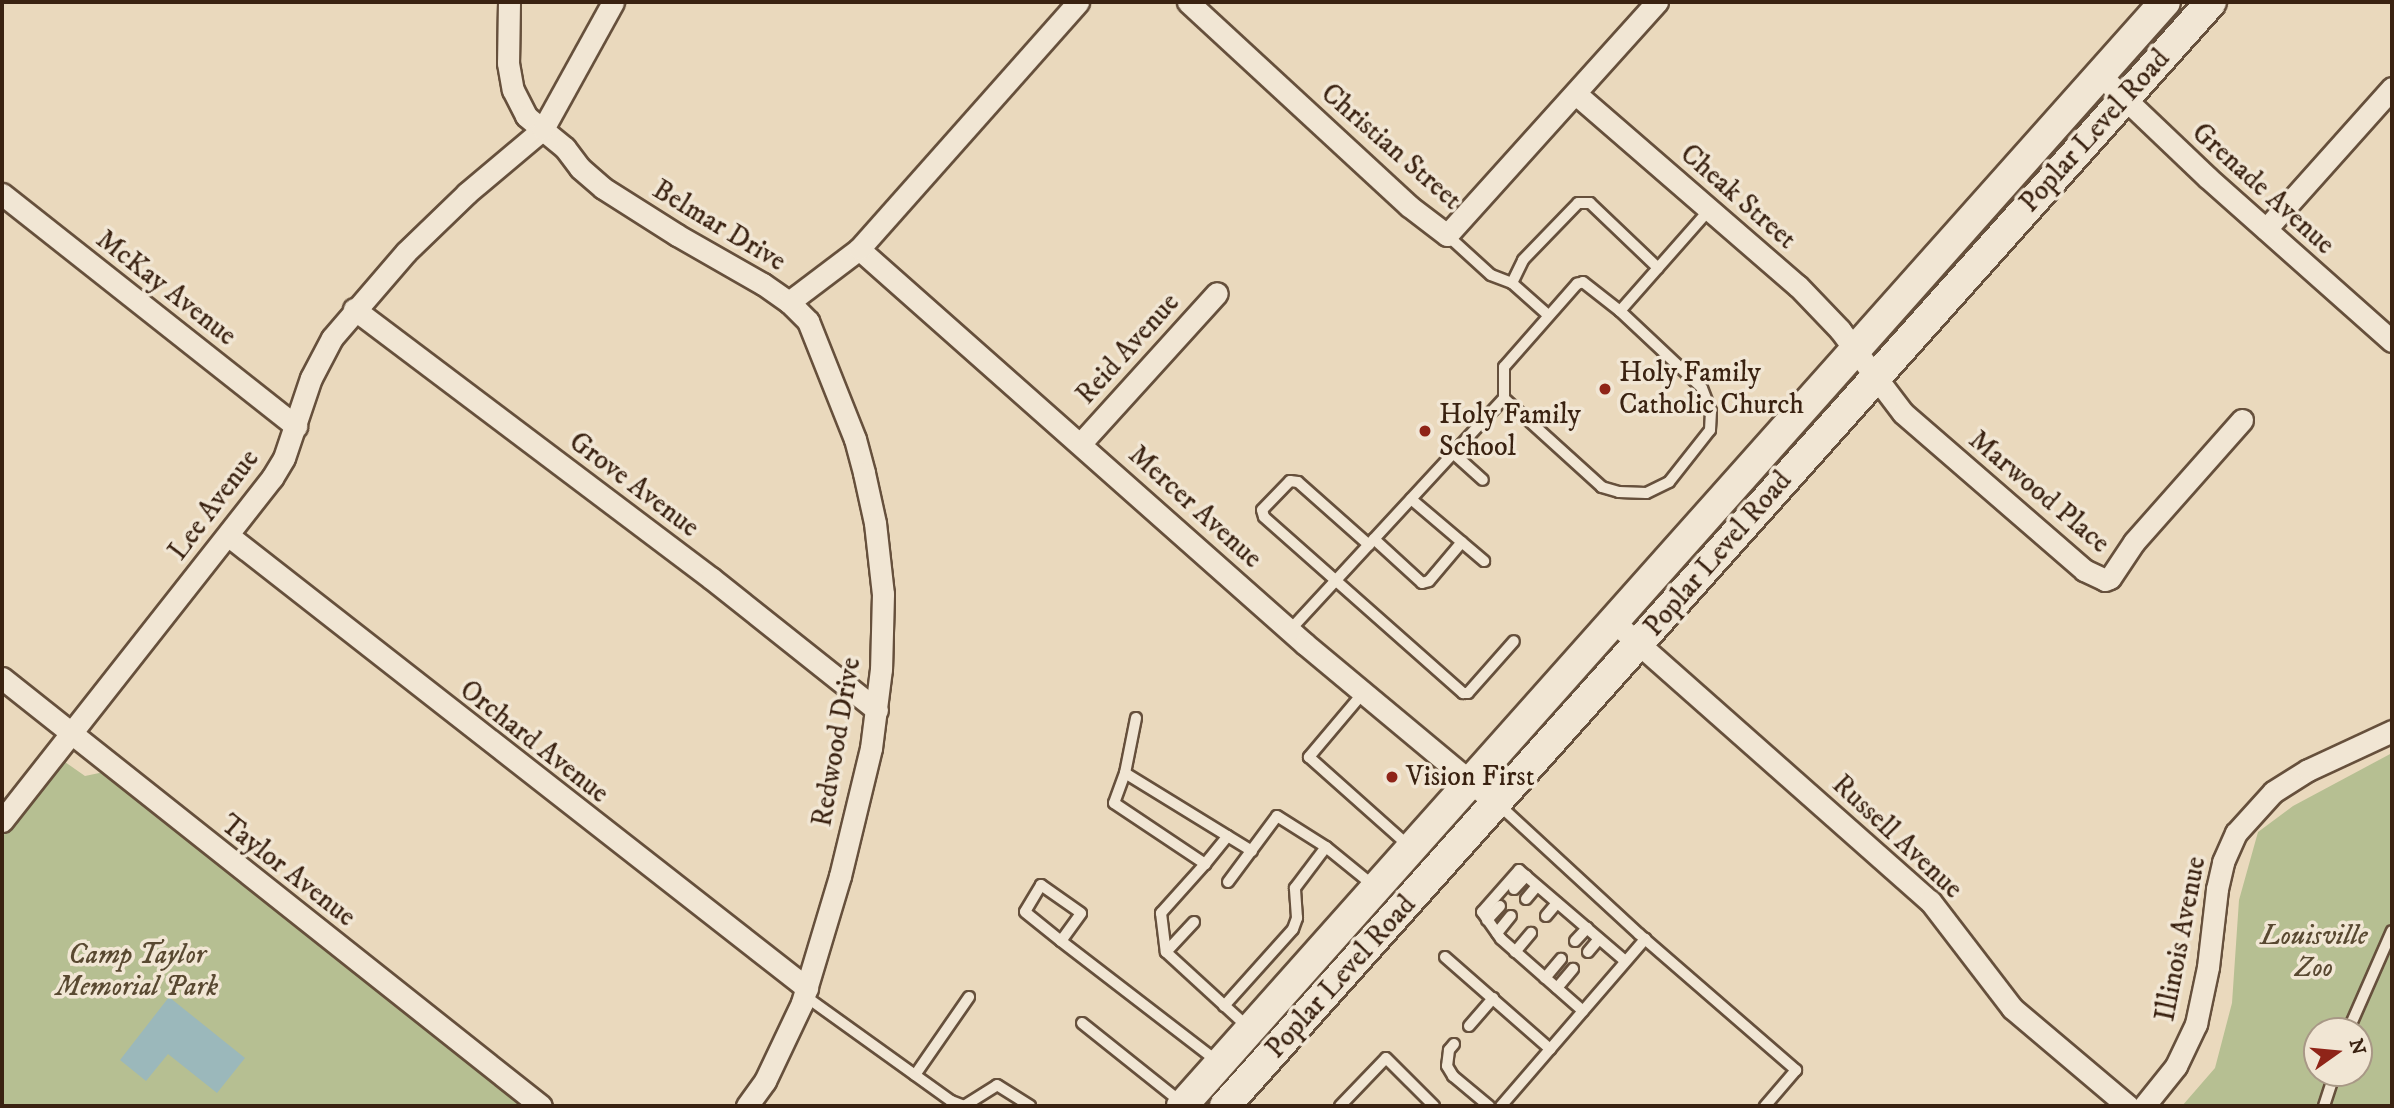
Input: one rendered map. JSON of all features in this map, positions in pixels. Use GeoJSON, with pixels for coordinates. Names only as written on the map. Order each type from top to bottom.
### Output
{"type":"FeatureCollection","features":[{"type":"Feature","properties":{"kind":"main road","name":"Poplar Level Road"},"geometry":{"type":"LineString","coordinates":[[1183,1105],[2165,2]]}},
{"type":"Feature","properties":{"kind":"main road","name":"Poplar Level Road"},"geometry":{"type":"LineString","coordinates":[[1225,1106],[2211,2]]}},
{"type":"Feature","properties":{"kind":"street","name":"Belmar Drive"},"geometry":{"type":"LineString","coordinates":[[509,2],[508,63],[513,90],[526,116],[609,192],[789,302],[859,249],[1078,2]]}},
{"type":"Feature","properties":{"kind":"street"},"geometry":{"type":"LineString","coordinates":[[543,129],[613,2]]}},
{"type":"Feature","properties":{"kind":"street","name":"Christian Street"},"geometry":{"type":"LineString","coordinates":[[1188,2],[1409,206],[1447,236],[1657,2]]}},
{"type":"Feature","properties":{"kind":"street","name":"Grenade Avenue"},"geometry":{"type":"LineString","coordinates":[[2100,75],[2392,341]]}},
{"type":"Feature","properties":{"kind":"street"},"geometry":{"type":"LineString","coordinates":[[2266,229],[2392,88]]}},
{"type":"Feature","properties":{"kind":"street","name":"Cheak Street"},"geometry":{"type":"LineString","coordinates":[[1576,94],[1798,286],[1840,330],[1854,351]]}},
{"type":"Feature","properties":{"kind":"street","name":"Lee Avenue"},"geometry":{"type":"LineString","coordinates":[[2,821],[272,478],[284,458],[312,378],[332,338],[354,309],[379,279],[467,192],[543,129]]}},
{"type":"Feature","properties":{"kind":"street","name":"McKay Avenue"},"geometry":{"type":"LineString","coordinates":[[2,194],[296,426]]}},
{"type":"Feature","properties":{"kind":"street","name":"Mercer Avenue"},"geometry":{"type":"LineString","coordinates":[[859,249],[1290,630],[1496,803]]}},
{"type":"Feature","properties":{"kind":"street","name":"Reid Avenue"},"geometry":{"type":"LineString","coordinates":[[1081,443],[1217,293]]}},
{"type":"Feature","properties":{"kind":"street","name":"Redwood Drive"},"geometry":{"type":"LineString","coordinates":[[747,1106],[765,1081],[806,992],[859,802],[877,710],[881,669],[883,594],[875,523],[864,473],[855,439],[814,332],[808,321],[789,302]]}},
{"type":"Feature","properties":{"kind":"street","name":"Grove Avenue"},"geometry":{"type":"LineString","coordinates":[[354,309],[711,578],[877,710]]}},
{"type":"Feature","properties":{"kind":"street","name":"Marwood Place"},"geometry":{"type":"LineString","coordinates":[[1854,351],[1891,402],[2084,570],[2105,580],[2110,578],[2134,542],[2242,420]]}},
{"type":"Feature","properties":{"kind":"street","name":"Orchard Avenue"},"geometry":{"type":"LineString","coordinates":[[229,536],[806,992]]}},
{"type":"Feature","properties":{"kind":"street","name":"Russell Avenue"},"geometry":{"type":"LineString","coordinates":[[1613,621],[1930,901],[2012,1008],[2128,1106]]}},
{"type":"Feature","properties":{"kind":"street","name":"Taylor Avenue"},"geometry":{"type":"LineString","coordinates":[[2,678],[541,1106]]}},
{"type":"Feature","properties":{"kind":"street","name":"Illinois Avenue"},"geometry":{"type":"LineString","coordinates":[[2144,1106],[2176,1066],[2196,1024],[2208,967],[2217,889],[2223,862],[2236,833],[2249,816],[2285,785],[2308,770],[2392,731]]}},
{"type":"Feature","properties":{"kind":"lane"},"geometry":{"type":"LineString","coordinates":[[1513,283],[1522,260],[1577,203],[1584,201],[1658,268]]}},
{"type":"Feature","properties":{"kind":"lane"},"geometry":{"type":"LineString","coordinates":[[1620,311],[1710,209]]}},
{"type":"Feature","properties":{"kind":"lane"},"geometry":{"type":"LineString","coordinates":[[1447,236],[1491,275],[1513,283],[1548,315]]}},
{"type":"Feature","properties":{"kind":"lane"},"geometry":{"type":"LineString","coordinates":[[1290,630],[1504,398],[1504,367],[1548,315],[1583,282],[1620,311],[1702,388],[1712,411],[1710,430],[1669,482],[1646,493],[1619,492],[1602,487],[1504,398]]}},
{"type":"Feature","properties":{"kind":"lane"},"geometry":{"type":"LineString","coordinates":[[1453,453],[1483,480]]}},
{"type":"Feature","properties":{"kind":"lane"},"geometry":{"type":"LineString","coordinates":[[1462,541],[1429,581],[1422,583],[1298,482],[1290,481],[1262,510],[1264,517],[1463,693],[1468,693],[1514,641]]}},
{"type":"Feature","properties":{"kind":"lane"},"geometry":{"type":"LineString","coordinates":[[1411,499],[1484,561]]}},
{"type":"Feature","properties":{"kind":"lane"},"geometry":{"type":"LineString","coordinates":[[1363,693],[1309,757],[1411,849]]}},
{"type":"Feature","properties":{"kind":"lane"},"geometry":{"type":"LineString","coordinates":[[1136,719],[1125,773],[1114,803],[1205,864]]}},
{"type":"Feature","properties":{"kind":"lane"},"geometry":{"type":"LineString","coordinates":[[1125,773],[1252,851]]}},
{"type":"Feature","properties":{"kind":"lane"},"geometry":{"type":"LineString","coordinates":[[1496,803],[1645,939],[1796,1070],[1765,1106]]}},
{"type":"Feature","properties":{"kind":"lane"},"geometry":{"type":"LineString","coordinates":[[1228,882],[1277,816],[1326,847],[1376,888]]}},
{"type":"Feature","properties":{"kind":"lane"},"geometry":{"type":"LineString","coordinates":[[1228,836],[1161,914],[1166,952],[1250,1030]]}},
{"type":"Feature","properties":{"kind":"lane"},"geometry":{"type":"LineString","coordinates":[[1224,1006],[1293,929],[1297,919],[1298,901],[1294,888],[1326,847]]}},
{"type":"Feature","properties":{"kind":"lane"},"geometry":{"type":"LineString","coordinates":[[1583,1010],[1515,951],[1497,933],[1482,912],[1519,870],[1625,961]]}},
{"type":"Feature","properties":{"kind":"lane"},"geometry":{"type":"LineString","coordinates":[[1514,889],[1526,876]]}},
{"type":"Feature","properties":{"kind":"lane"},"geometry":{"type":"LineString","coordinates":[[1062,941],[1081,913],[1041,885],[1025,912],[1062,941],[1220,1063]]}},
{"type":"Feature","properties":{"kind":"lane"},"geometry":{"type":"LineString","coordinates":[[1526,899],[1537,886]]}},
{"type":"Feature","properties":{"kind":"lane"},"geometry":{"type":"LineString","coordinates":[[1546,916],[1557,903]]}},
{"type":"Feature","properties":{"kind":"lane"},"geometry":{"type":"LineString","coordinates":[[1487,920],[1500,906]]}},
{"type":"Feature","properties":{"kind":"lane"},"geometry":{"type":"LineString","coordinates":[[1497,933],[1511,916]]}},
{"type":"Feature","properties":{"kind":"lane"},"geometry":{"type":"LineString","coordinates":[[1166,952],[1194,922]]}},
{"type":"Feature","properties":{"kind":"lane"},"geometry":{"type":"LineString","coordinates":[[1575,942],[1587,928]]}},
{"type":"Feature","properties":{"kind":"lane"},"geometry":{"type":"LineString","coordinates":[[2354,1017],[2392,930]]}},
{"type":"Feature","properties":{"kind":"lane"},"geometry":{"type":"LineString","coordinates":[[1515,951],[1531,933]]}},
{"type":"Feature","properties":{"kind":"lane"},"geometry":{"type":"LineString","coordinates":[[1588,952],[1599,939]]}},
{"type":"Feature","properties":{"kind":"lane"},"geometry":{"type":"LineString","coordinates":[[1501,1106],[1645,939]]}},
{"type":"Feature","properties":{"kind":"lane"},"geometry":{"type":"LineString","coordinates":[[1445,957],[1550,1049]]}},
{"type":"Feature","properties":{"kind":"lane"},"geometry":{"type":"LineString","coordinates":[[1545,978],[1561,959]]}},
{"type":"Feature","properties":{"kind":"lane"},"geometry":{"type":"LineString","coordinates":[[1557,988],[1573,969]]}},
{"type":"Feature","properties":{"kind":"lane"},"geometry":{"type":"LineString","coordinates":[[806,992],[951,1101],[964,1105],[998,1085],[1030,1106]]}},
{"type":"Feature","properties":{"kind":"lane"},"geometry":{"type":"LineString","coordinates":[[915,1075],[969,997]]}},
{"type":"Feature","properties":{"kind":"lane"},"geometry":{"type":"LineString","coordinates":[[1469,1026],[1493,998]]}},
{"type":"Feature","properties":{"kind":"lane"},"geometry":{"type":"LineString","coordinates":[[1082,1023],[1183,1105]]}},
{"type":"Feature","properties":{"kind":"lane"},"geometry":{"type":"LineString","coordinates":[[1454,1044],[1449,1050],[1447,1066],[1453,1076],[1489,1106]]}},
{"type":"Feature","properties":{"kind":"lane"},"geometry":{"type":"LineString","coordinates":[[1340,1106],[1386,1058],[1434,1106]]}},
{"type":"Feature","properties":{"kind":"lane"},"geometry":{"type":"LineString","coordinates":[[2324,1106],[2330,1087]]}},
{"type":"Feature","properties":{"kind":"green space","name":"Louisville Zoo"},"geometry":{"type":"Polygon","coordinates":[[[2392,753],[2392,1106],[2182,1106],[2215,1068],[2232,1003],[2239,900],[2258,832],[2293,806],[2392,753]]]}},
{"type":"Feature","properties":{"kind":"green space","name":"Camp Taylor Memorial Park"},"geometry":{"type":"Polygon","coordinates":[[[65,762],[85,776],[104,772],[525,1106],[2,1106],[2,837],[65,762]]]}},
{"type":"Feature","properties":{"kind":"water"},"geometry":{"type":"Polygon","coordinates":[[[169,997],[245,1058],[217,1093],[168,1054],[146,1081],[120,1060],[169,997]]]}},
{"type":"Feature","properties":{"kind":"place","name":"Holy Family Catholic Church"},"geometry":{"type":"Point","coordinates":[1605,389]}},
{"type":"Feature","properties":{"kind":"place","name":"Holy Family School"},"geometry":{"type":"Point","coordinates":[1425,431]}},
{"type":"Feature","properties":{"kind":"place","name":"Vision First"},"geometry":{"type":"Point","coordinates":[1392,777]}}]}
